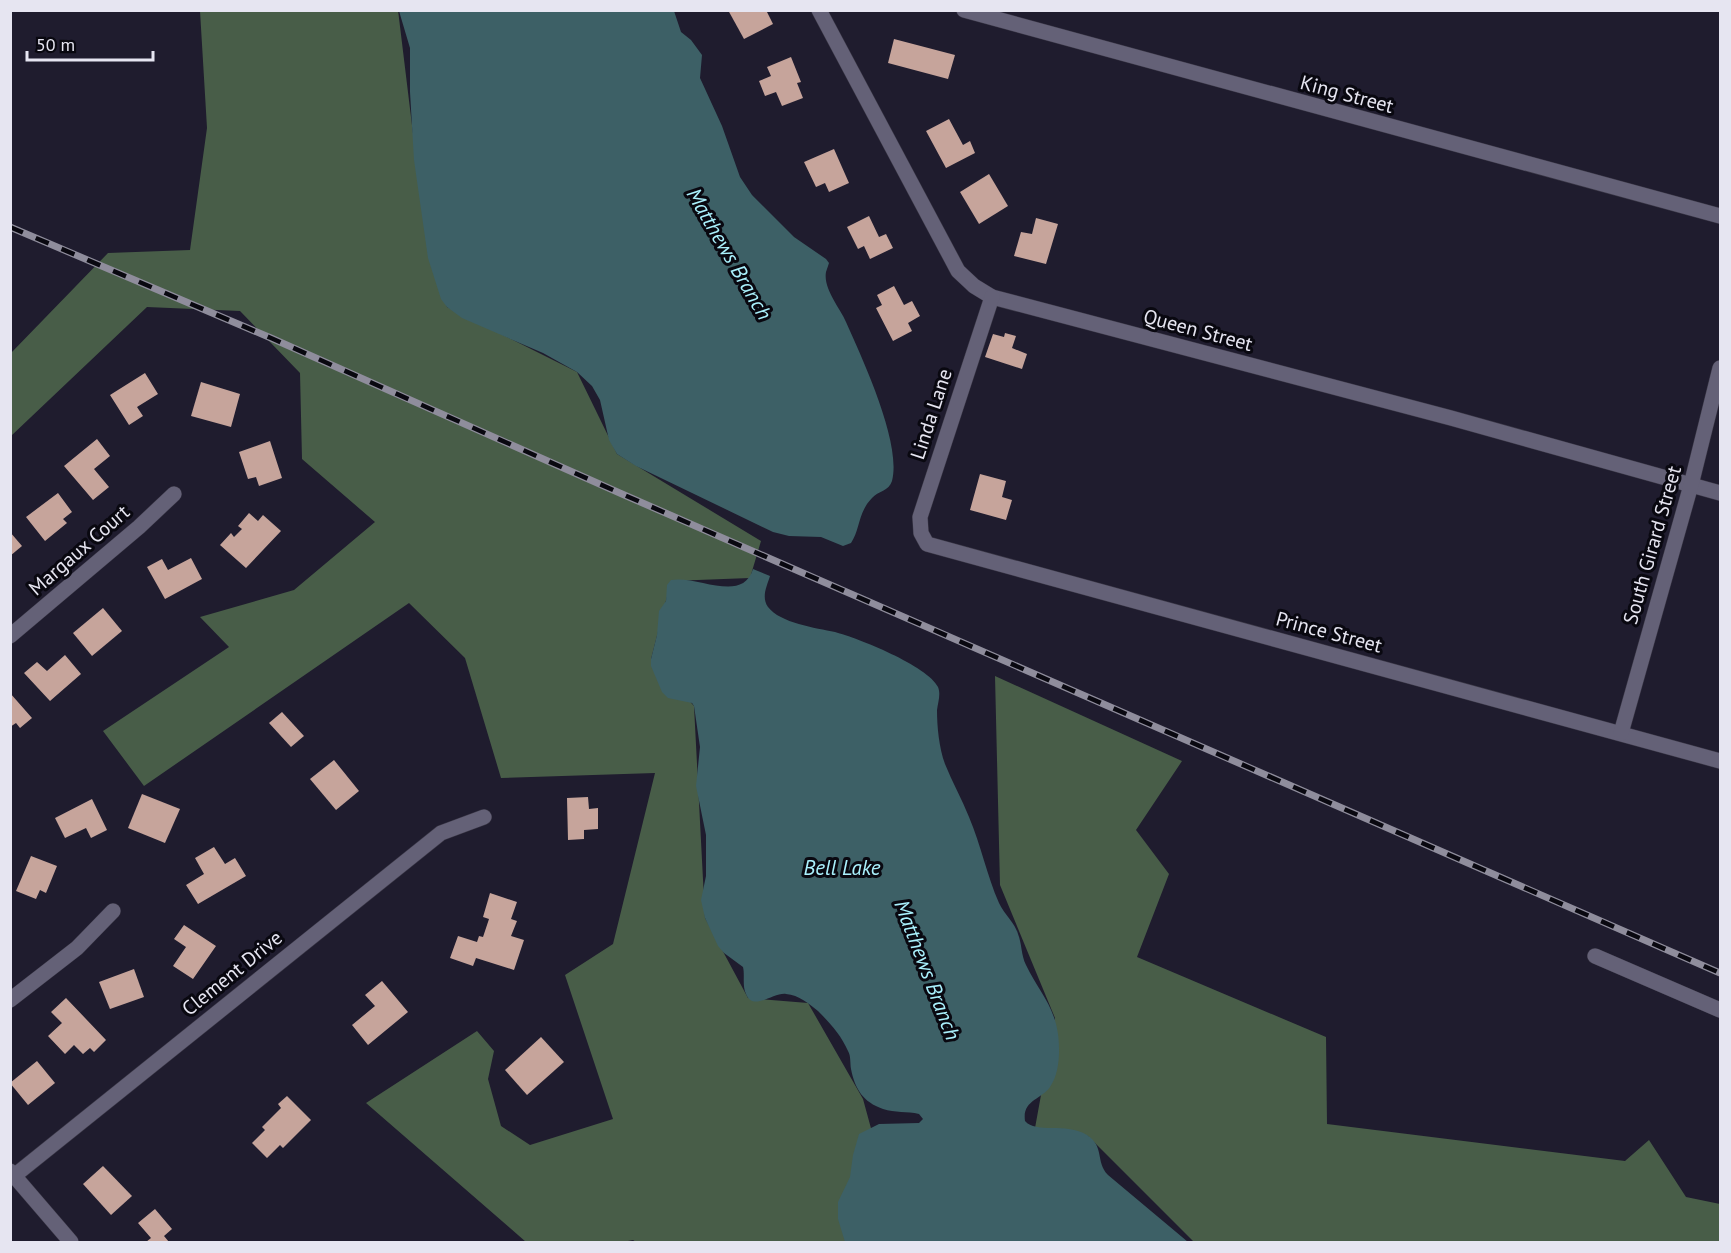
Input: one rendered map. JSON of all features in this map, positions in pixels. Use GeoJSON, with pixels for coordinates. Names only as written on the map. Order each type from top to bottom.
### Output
{"type":"FeatureCollection","features":[{"type":"Feature","properties":{"kind":"street","name":"Queen Street"},"geometry":{"type":"LineString","coordinates":[[819,10],[958,271],[974,286],[992,297],[1451,418],[1720,493]]}},
{"type":"Feature","properties":{"kind":"street","name":"King Street"},"geometry":{"type":"LineString","coordinates":[[964,10],[1720,216]]}},
{"type":"Feature","properties":{"kind":"street","name":"Linda Lane"},"geometry":{"type":"LineString","coordinates":[[927,544],[921,533],[920,517],[992,297]]}},
{"type":"Feature","properties":{"kind":"street","name":"South Girard Street"},"geometry":{"type":"LineString","coordinates":[[1621,734],[1691,485],[1720,368]]}},
{"type":"Feature","properties":{"kind":"street","name":"Margaux Court"},"geometry":{"type":"LineString","coordinates":[[10,636],[174,495]]}},
{"type":"Feature","properties":{"kind":"street","name":"Prince Street"},"geometry":{"type":"LineString","coordinates":[[927,544],[1720,760]]}},
{"type":"Feature","properties":{"kind":"street","name":"Clement Drive"},"geometry":{"type":"LineString","coordinates":[[12,1174],[441,832],[484,817]]}},
{"type":"Feature","properties":{"kind":"street"},"geometry":{"type":"LineString","coordinates":[[10,1000],[77,948],[113,911]]}},
{"type":"Feature","properties":{"kind":"street"},"geometry":{"type":"LineString","coordinates":[[1594,956],[1720,1010]]}},
{"type":"Feature","properties":{"kind":"street"},"geometry":{"type":"LineString","coordinates":[[12,1174],[71,1242]]}},
{"type":"Feature","properties":{"kind":"shaded area"},"geometry":{"type":"Polygon","coordinates":[[[398,10],[424,224],[447,307],[577,372],[617,454],[761,541],[750,578],[671,581],[651,659],[694,706],[705,918],[748,998],[808,1003],[863,1099],[902,1242],[636,1242],[633,1240],[623,1242],[526,1242],[366,1103],[477,1031],[494,1051],[488,1079],[501,1126],[530,1145],[613,1119],[565,975],[613,944],[655,773],[501,778],[465,658],[409,603],[144,786],[103,731],[229,647],[200,617],[294,590],[375,522],[302,459],[300,373],[240,311],[147,307],[11,436],[11,353],[108,253],[190,250],[207,128],[200,11],[398,10]]]}},
{"type":"Feature","properties":{"kind":"shaded area"},"geometry":{"type":"Polygon","coordinates":[[[995,676],[1182,761],[1136,830],[1169,874],[1137,957],[1326,1037],[1327,1124],[1625,1161],[1649,1140],[1686,1197],[1720,1204],[1720,1242],[1194,1242],[1088,1136],[1035,1128],[1055,1018],[1000,885],[995,676]]]}},
{"type":"Feature","properties":{"kind":"water","name":"Matthews Branch"},"geometry":{"type":"Polygon","coordinates":[[[399,11],[674,11],[681,32],[691,40],[702,55],[700,78],[722,126],[740,177],[752,195],[794,237],[829,263],[826,272],[827,285],[853,338],[879,401],[891,445],[894,465],[892,481],[888,487],[867,503],[851,543],[843,546],[821,537],[789,536],[773,532],[636,466],[617,454],[609,440],[600,400],[592,386],[577,372],[543,353],[462,318],[447,307],[441,299],[428,258],[414,160],[410,48],[399,11]]]}},
{"type":"Feature","properties":{"kind":"water","name":"Bell Lake"},"geometry":{"type":"Polygon","coordinates":[[[753,569],[770,576],[765,599],[768,607],[774,613],[789,621],[846,635],[891,654],[921,670],[938,687],[938,730],[945,764],[973,828],[999,903],[1017,930],[1024,961],[1049,1006],[1056,1024],[1059,1054],[1056,1075],[1050,1087],[1029,1104],[1025,1121],[1036,1127],[1070,1129],[1087,1135],[1096,1144],[1102,1165],[1108,1175],[1188,1242],[845,1242],[838,1219],[838,1202],[850,1177],[859,1134],[879,1124],[919,1123],[923,1119],[919,1114],[883,1109],[865,1099],[855,1083],[850,1055],[842,1040],[827,1020],[807,1003],[786,994],[759,1001],[749,999],[744,988],[743,967],[718,946],[705,918],[701,900],[706,876],[706,835],[696,786],[700,747],[694,706],[692,703],[668,698],[662,692],[651,666],[659,611],[666,601],[667,585],[671,580],[729,587],[739,585],[747,579],[753,569]]]}},
{"type":"Feature","properties":{"kind":"building"},"geometry":{"type":"Polygon","coordinates":[[[728,10],[766,10],[773,24],[744,39],[728,10]]]}},
{"type":"Feature","properties":{"kind":"building"},"geometry":{"type":"Polygon","coordinates":[[[894,39],[955,55],[948,79],[888,63],[894,39]]]}},
{"type":"Feature","properties":{"kind":"building"},"geometry":{"type":"Polygon","coordinates":[[[791,57],[801,82],[797,83],[803,98],[782,106],[776,92],[765,96],[759,81],[771,76],[767,67],[791,57]]]}},
{"type":"Feature","properties":{"kind":"building"},"geometry":{"type":"Polygon","coordinates":[[[949,119],[963,145],[970,141],[975,153],[946,168],[926,131],[949,119]]]}},
{"type":"Feature","properties":{"kind":"building"},"geometry":{"type":"Polygon","coordinates":[[[834,149],[849,183],[829,192],[825,183],[816,187],[804,162],[834,149]]]}},
{"type":"Feature","properties":{"kind":"building"},"geometry":{"type":"Polygon","coordinates":[[[989,174],[1008,206],[979,224],[960,192],[989,174]]]}},
{"type":"Feature","properties":{"kind":"building"},"geometry":{"type":"Polygon","coordinates":[[[869,216],[879,237],[886,234],[893,248],[870,259],[864,246],[858,249],[847,227],[869,216]]]}},
{"type":"Feature","properties":{"kind":"building"},"geometry":{"type":"Polygon","coordinates":[[[1036,218],[1058,224],[1046,264],[1014,256],[1021,232],[1032,234],[1036,218]]]}},
{"type":"Feature","properties":{"kind":"building"},"geometry":{"type":"Polygon","coordinates":[[[894,286],[904,305],[912,301],[920,316],[908,323],[912,331],[893,341],[876,308],[882,305],[877,295],[894,286]]]}},
{"type":"Feature","properties":{"kind":"building"},"geometry":{"type":"Polygon","coordinates":[[[1005,333],[1016,336],[1012,348],[1027,354],[1022,369],[985,357],[993,334],[1004,337],[1005,333]]]}},
{"type":"Feature","properties":{"kind":"building"},"geometry":{"type":"Polygon","coordinates":[[[145,373],[158,394],[137,407],[143,416],[129,425],[110,395],[145,373]]]}},
{"type":"Feature","properties":{"kind":"building"},"geometry":{"type":"Polygon","coordinates":[[[201,382],[240,394],[231,427],[191,416],[201,382]]]}},
{"type":"Feature","properties":{"kind":"building"},"geometry":{"type":"Polygon","coordinates":[[[97,439],[110,456],[94,469],[109,487],[93,500],[64,466],[97,439]]]}},
{"type":"Feature","properties":{"kind":"building"},"geometry":{"type":"Polygon","coordinates":[[[270,441],[282,478],[259,486],[256,477],[248,479],[239,452],[270,441]]]}},
{"type":"Feature","properties":{"kind":"building"},"geometry":{"type":"Polygon","coordinates":[[[980,474],[1006,481],[1002,497],[1012,500],[1006,520],[970,510],[980,474]]]}},
{"type":"Feature","properties":{"kind":"building"},"geometry":{"type":"Polygon","coordinates":[[[58,493],[72,512],[63,519],[67,523],[45,541],[26,517],[58,493]]]}},
{"type":"Feature","properties":{"kind":"building"},"geometry":{"type":"Polygon","coordinates":[[[249,513],[258,521],[263,515],[281,531],[246,568],[220,545],[231,533],[234,537],[242,529],[238,526],[249,513]]]}},
{"type":"Feature","properties":{"kind":"building"},"geometry":{"type":"Polygon","coordinates":[[[10,532],[22,546],[10,556],[10,532]]]}},
{"type":"Feature","properties":{"kind":"building"},"geometry":{"type":"Polygon","coordinates":[[[191,558],[202,579],[165,599],[147,567],[162,559],[168,570],[191,558]]]}},
{"type":"Feature","properties":{"kind":"building"},"geometry":{"type":"Polygon","coordinates":[[[103,608],[122,631],[92,656],[73,633],[103,608]]]}},
{"type":"Feature","properties":{"kind":"building"},"geometry":{"type":"Polygon","coordinates":[[[65,655],[81,674],[50,701],[24,673],[37,662],[47,671],[65,655]]]}},
{"type":"Feature","properties":{"kind":"building"},"geometry":{"type":"Polygon","coordinates":[[[10,693],[32,718],[20,728],[16,723],[10,727],[10,693]]]}},
{"type":"Feature","properties":{"kind":"building"},"geometry":{"type":"Polygon","coordinates":[[[282,712],[304,736],[291,747],[269,723],[282,712]]]}},
{"type":"Feature","properties":{"kind":"building"},"geometry":{"type":"Polygon","coordinates":[[[334,760],[359,791],[336,810],[310,779],[334,760]]]}},
{"type":"Feature","properties":{"kind":"building"},"geometry":{"type":"Polygon","coordinates":[[[142,794],[180,809],[165,843],[128,828],[142,794]]]}},
{"type":"Feature","properties":{"kind":"building"},"geometry":{"type":"Polygon","coordinates":[[[588,797],[589,809],[598,808],[598,829],[584,830],[584,839],[568,840],[567,798],[588,797]]]}},
{"type":"Feature","properties":{"kind":"building"},"geometry":{"type":"Polygon","coordinates":[[[92,799],[107,830],[91,838],[86,828],[65,838],[55,818],[92,799]]]}},
{"type":"Feature","properties":{"kind":"building"},"geometry":{"type":"Polygon","coordinates":[[[214,847],[225,864],[235,858],[246,876],[198,904],[186,885],[204,874],[195,858],[214,847]]]}},
{"type":"Feature","properties":{"kind":"building"},"geometry":{"type":"Polygon","coordinates":[[[31,856],[57,866],[46,893],[40,890],[36,899],[16,891],[31,856]]]}},
{"type":"Feature","properties":{"kind":"building"},"geometry":{"type":"Polygon","coordinates":[[[490,893],[517,902],[511,919],[517,921],[511,936],[524,940],[514,970],[476,958],[473,966],[450,958],[458,936],[477,942],[479,936],[483,937],[489,919],[483,917],[490,893]]]}},
{"type":"Feature","properties":{"kind":"building"},"geometry":{"type":"Polygon","coordinates":[[[184,925],[216,946],[193,979],[173,966],[186,947],[174,939],[184,925]]]}},
{"type":"Feature","properties":{"kind":"building"},"geometry":{"type":"Polygon","coordinates":[[[134,969],[144,997],[110,1009],[99,982],[134,969]]]}},
{"type":"Feature","properties":{"kind":"building"},"geometry":{"type":"Polygon","coordinates":[[[382,981],[408,1012],[368,1045],[352,1025],[375,1006],[365,995],[382,981]]]}},
{"type":"Feature","properties":{"kind":"building"},"geometry":{"type":"Polygon","coordinates":[[[66,998],[106,1040],[94,1052],[90,1048],[83,1054],[74,1045],[65,1054],[48,1036],[62,1023],[51,1012],[66,998]]]}},
{"type":"Feature","properties":{"kind":"building"},"geometry":{"type":"Polygon","coordinates":[[[541,1037],[564,1062],[527,1095],[505,1070],[541,1037]]]}},
{"type":"Feature","properties":{"kind":"building"},"geometry":{"type":"Polygon","coordinates":[[[37,1061],[55,1083],[28,1105],[10,1083],[37,1061]]]}},
{"type":"Feature","properties":{"kind":"building"},"geometry":{"type":"Polygon","coordinates":[[[287,1096],[311,1120],[283,1148],[280,1145],[267,1158],[252,1143],[265,1130],[262,1127],[281,1108],[278,1104],[287,1096]]]}},
{"type":"Feature","properties":{"kind":"building"},"geometry":{"type":"Polygon","coordinates":[[[103,1166],[132,1196],[111,1215],[83,1184],[103,1166]]]}},
{"type":"Feature","properties":{"kind":"building"},"geometry":{"type":"Polygon","coordinates":[[[155,1209],[172,1229],[164,1236],[169,1242],[146,1242],[151,1238],[138,1223],[155,1209]]]}},
{"type":"Feature","properties":{"kind":"railway"},"geometry":{"type":"LineString","coordinates":[[10,227],[271,338],[622,494],[1720,973]]}}]}
